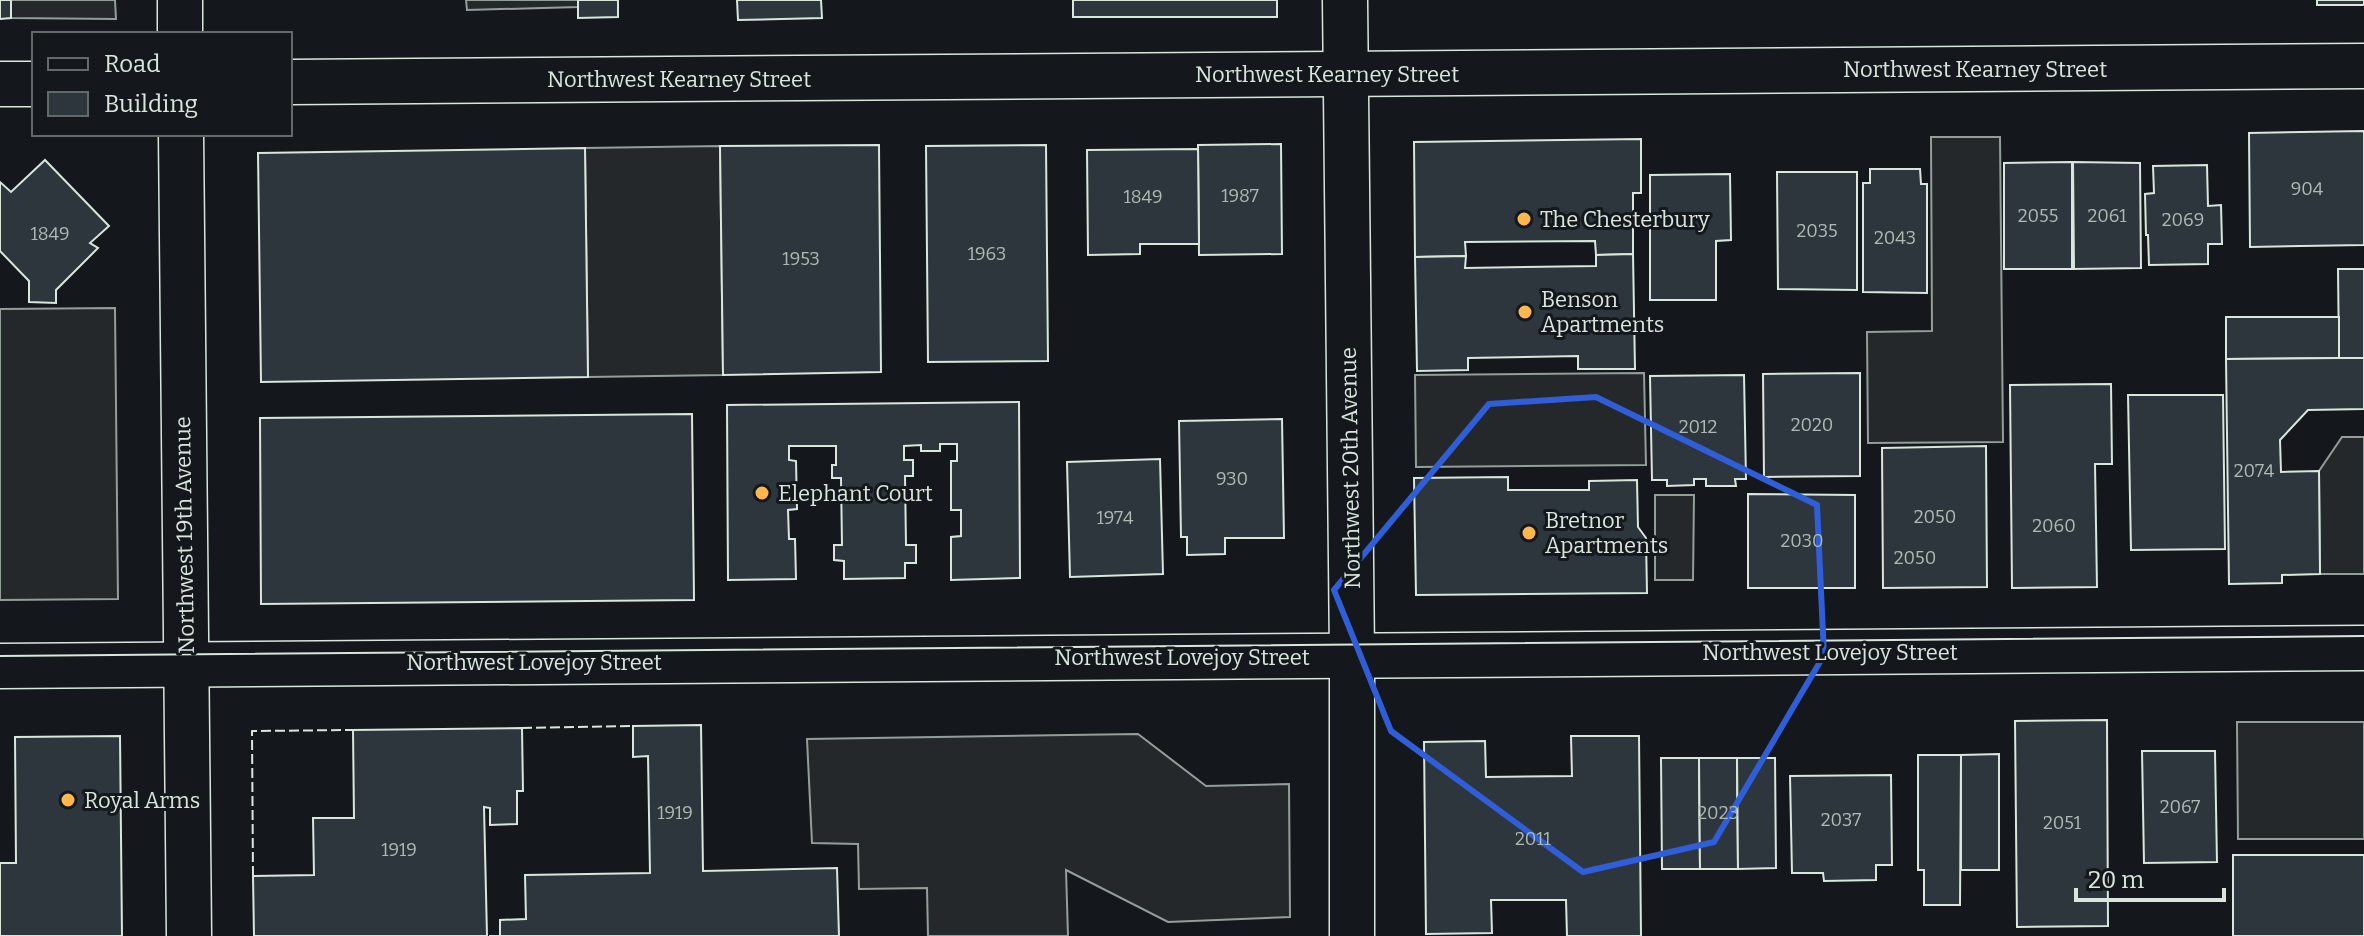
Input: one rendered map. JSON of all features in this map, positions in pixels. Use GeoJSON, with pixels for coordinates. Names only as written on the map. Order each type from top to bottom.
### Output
{"type":"FeatureCollection","features":[{"type":"Feature","properties":{"kind":"street"},"geometry":{"type":"LineString","coordinates":[[180,0],[180,32]]}},
{"type":"Feature","properties":{"kind":"street","name":"Northwest 20th Avenue"},"geometry":{"type":"LineString","coordinates":[[1345,0],[1352,936]]}},
{"type":"Feature","properties":{"kind":"street","name":"Northwest Kearney Street"},"geometry":{"type":"LineString","coordinates":[[292,82],[2364,66]]}},
{"type":"Feature","properties":{"kind":"street"},"geometry":{"type":"LineString","coordinates":[[0,84],[32,84]]}},
{"type":"Feature","properties":{"kind":"street","name":"Northwest 19th Avenue"},"geometry":{"type":"LineString","coordinates":[[181,136],[189,936]]}},
{"type":"Feature","properties":{"kind":"street","name":"Northwest Lovejoy Street"},"geometry":{"type":"LineString","coordinates":[[0,666],[2364,648]]}},
{"type":"Feature","properties":{"kind":"highlighted area"},"geometry":{"type":"Polygon","coordinates":[[[1596,397],[1817,505],[1824,655],[1714,842],[1583,872],[1391,731],[1334,590],[1489,404],[1596,397]]]}},
{"type":"Feature","properties":{"kind":"shaded area"},"geometry":{"type":"Polygon","coordinates":[[[11,0],[115,0],[116,19],[11,18],[11,0]]]}},
{"type":"Feature","properties":{"kind":"shaded area"},"geometry":{"type":"Polygon","coordinates":[[[466,0],[578,0],[578,7],[467,10],[466,0]]]}},
{"type":"Feature","properties":{"kind":"shaded area"},"geometry":{"type":"Polygon","coordinates":[[[1931,137],[2000,137],[2003,442],[1868,443],[1867,332],[1932,331],[1931,137]]]}},
{"type":"Feature","properties":{"kind":"shaded area"},"geometry":{"type":"Polygon","coordinates":[[[720,146],[723,375],[588,377],[585,148],[720,146]]]}},
{"type":"Feature","properties":{"kind":"shaded area"},"geometry":{"type":"Polygon","coordinates":[[[115,308],[118,599],[0,600],[0,309],[115,308]]]}},
{"type":"Feature","properties":{"kind":"shaded area"},"geometry":{"type":"Polygon","coordinates":[[[1644,373],[1646,465],[1416,467],[1415,375],[1644,373]]]}},
{"type":"Feature","properties":{"kind":"shaded area"},"geometry":{"type":"Polygon","coordinates":[[[2342,437],[2364,437],[2364,574],[2320,574],[2319,471],[2342,437]]]}},
{"type":"Feature","properties":{"kind":"shaded area"},"geometry":{"type":"Polygon","coordinates":[[[1655,495],[1694,495],[1693,580],[1655,580],[1655,495]]]}},
{"type":"Feature","properties":{"kind":"shaded area"},"geometry":{"type":"Polygon","coordinates":[[[2237,722],[2364,722],[2364,839],[2238,839],[2237,722]]]}},
{"type":"Feature","properties":{"kind":"shaded area"},"geometry":{"type":"Polygon","coordinates":[[[1138,734],[1206,786],[1289,784],[1290,917],[1168,922],[1066,870],[1068,936],[928,936],[927,888],[859,889],[858,844],[812,843],[807,739],[1138,734]]]}},
{"type":"Feature","properties":{"kind":"building"},"geometry":{"type":"Polygon","coordinates":[[[0,0],[11,0],[11,18],[0,19],[0,0]]]}},
{"type":"Feature","properties":{"kind":"building"},"geometry":{"type":"Polygon","coordinates":[[[578,0],[618,0],[618,17],[578,18],[578,0]]]}},
{"type":"Feature","properties":{"kind":"building"},"geometry":{"type":"Polygon","coordinates":[[[737,0],[821,0],[822,18],[738,20],[737,0]]]}},
{"type":"Feature","properties":{"kind":"building"},"geometry":{"type":"Polygon","coordinates":[[[1073,0],[1277,0],[1277,17],[1073,17],[1073,0]]]}},
{"type":"Feature","properties":{"kind":"building"},"geometry":{"type":"Polygon","coordinates":[[[2317,0],[2364,0],[2364,5],[2317,5],[2317,0]]]}},
{"type":"Feature","properties":{"kind":"building"},"geometry":{"type":"Polygon","coordinates":[[[2364,131],[2364,245],[2250,247],[2249,133],[2364,131]]]}},
{"type":"Feature","properties":{"kind":"building","name":"The Chesterbury"},"geometry":{"type":"Polygon","coordinates":[[[1641,139],[1641,193],[1633,193],[1633,254],[1596,255],[1595,241],[1465,242],[1466,256],[1415,257],[1414,142],[1641,139]]]}},
{"type":"Feature","properties":{"kind":"building"},"geometry":{"type":"Polygon","coordinates":[[[1281,144],[1282,254],[1199,255],[1198,145],[1281,144]]]}},
{"type":"Feature","properties":{"kind":"building"},"geometry":{"type":"Polygon","coordinates":[[[879,145],[881,372],[723,375],[720,146],[879,145]]]}},
{"type":"Feature","properties":{"kind":"building"},"geometry":{"type":"Polygon","coordinates":[[[1046,145],[1048,361],[928,362],[926,146],[1046,145]]]}},
{"type":"Feature","properties":{"kind":"building"},"geometry":{"type":"Polygon","coordinates":[[[585,148],[588,377],[261,382],[258,153],[585,148]]]}},
{"type":"Feature","properties":{"kind":"building"},"geometry":{"type":"Polygon","coordinates":[[[1198,149],[1199,244],[1140,244],[1140,254],[1088,255],[1087,150],[1198,149]]]}},
{"type":"Feature","properties":{"kind":"building"},"geometry":{"type":"Polygon","coordinates":[[[45,160],[109,226],[90,243],[98,248],[56,290],[56,303],[29,302],[29,281],[0,251],[0,182],[11,192],[45,160]]]}},
{"type":"Feature","properties":{"kind":"building"},"geometry":{"type":"Polygon","coordinates":[[[2072,162],[2072,269],[2004,269],[2004,163],[2072,162]]]}},
{"type":"Feature","properties":{"kind":"building"},"geometry":{"type":"Polygon","coordinates":[[[2073,162],[2140,163],[2141,268],[2074,269],[2073,162]]]}},
{"type":"Feature","properties":{"kind":"building"},"geometry":{"type":"Polygon","coordinates":[[[2207,165],[2208,206],[2221,205],[2222,244],[2208,244],[2208,264],[2149,265],[2145,194],[2154,193],[2153,166],[2207,165]]]}},
{"type":"Feature","properties":{"kind":"building"},"geometry":{"type":"Polygon","coordinates":[[[1870,169],[1920,169],[1921,184],[1927,184],[1927,293],[1863,292],[1863,183],[1870,183],[1870,169]]]}},
{"type":"Feature","properties":{"kind":"building"},"geometry":{"type":"Polygon","coordinates":[[[1777,172],[1857,172],[1857,290],[1778,289],[1777,172]]]}},
{"type":"Feature","properties":{"kind":"building"},"geometry":{"type":"Polygon","coordinates":[[[1730,174],[1731,240],[1716,241],[1716,300],[1650,300],[1650,175],[1730,174]]]}},
{"type":"Feature","properties":{"kind":"building","name":"Benson Apartments"},"geometry":{"type":"Polygon","coordinates":[[[1633,254],[1635,369],[1578,369],[1578,356],[1468,358],[1468,370],[1417,371],[1415,257],[1466,256],[1465,268],[1596,266],[1596,255],[1633,254]]]}},
{"type":"Feature","properties":{"kind":"building"},"geometry":{"type":"Polygon","coordinates":[[[2338,269],[2364,269],[2364,358],[2339,358],[2338,269]]]}},
{"type":"Feature","properties":{"kind":"building"},"geometry":{"type":"Polygon","coordinates":[[[2226,317],[2339,317],[2339,358],[2226,359],[2226,317]]]}},
{"type":"Feature","properties":{"kind":"building"},"geometry":{"type":"Polygon","coordinates":[[[2364,358],[2364,409],[2308,410],[2280,440],[2281,472],[2319,471],[2320,574],[2282,575],[2282,583],[2229,584],[2226,359],[2364,358]]]}},
{"type":"Feature","properties":{"kind":"building"},"geometry":{"type":"Polygon","coordinates":[[[1860,373],[1860,476],[1764,477],[1763,374],[1860,373]]]}},
{"type":"Feature","properties":{"kind":"building"},"geometry":{"type":"Polygon","coordinates":[[[1744,375],[1746,479],[1735,479],[1736,486],[1706,486],[1706,479],[1694,479],[1694,485],[1667,486],[1667,480],[1652,480],[1650,376],[1744,375]]]}},
{"type":"Feature","properties":{"kind":"building"},"geometry":{"type":"Polygon","coordinates":[[[2111,384],[2112,464],[2095,464],[2097,587],[2012,588],[2010,385],[2111,384]]]}},
{"type":"Feature","properties":{"kind":"building"},"geometry":{"type":"Polygon","coordinates":[[[2128,395],[2223,395],[2225,549],[2131,550],[2128,395]]]}},
{"type":"Feature","properties":{"kind":"building","name":"Elephant Court"},"geometry":{"type":"Polygon","coordinates":[[[1019,402],[1020,578],[951,580],[951,537],[961,536],[961,510],[951,510],[951,461],[957,461],[957,444],[940,444],[940,451],[921,451],[921,445],[904,446],[904,460],[913,460],[913,476],[905,476],[906,545],[916,545],[916,563],[905,563],[905,578],[844,579],[844,561],[834,560],[834,545],[842,545],[841,478],[832,478],[836,446],[789,446],[789,460],[796,461],[797,509],[788,510],[789,539],[795,539],[796,579],[728,580],[727,405],[1019,402]]]}},
{"type":"Feature","properties":{"kind":"building"},"geometry":{"type":"Polygon","coordinates":[[[692,414],[694,600],[261,604],[260,418],[692,414]]]}},
{"type":"Feature","properties":{"kind":"building"},"geometry":{"type":"Polygon","coordinates":[[[1282,419],[1284,538],[1225,538],[1225,554],[1187,555],[1187,537],[1181,537],[1179,421],[1282,419]]]}},
{"type":"Feature","properties":{"kind":"building"},"geometry":{"type":"Polygon","coordinates":[[[1986,446],[1987,587],[1883,588],[1882,448],[1986,446]]]}},
{"type":"Feature","properties":{"kind":"building"},"geometry":{"type":"Polygon","coordinates":[[[1160,459],[1163,574],[1070,577],[1067,462],[1160,459]]]}},
{"type":"Feature","properties":{"kind":"building","name":"Bretnor Apartments"},"geometry":{"type":"Polygon","coordinates":[[[1508,477],[1508,490],[1589,490],[1589,481],[1637,480],[1638,527],[1646,538],[1647,593],[1416,595],[1414,478],[1508,477]]]}},
{"type":"Feature","properties":{"kind":"building"},"geometry":{"type":"Polygon","coordinates":[[[1748,494],[1855,495],[1855,588],[1748,588],[1748,494]]]}},
{"type":"Feature","properties":{"kind":"building"},"geometry":{"type":"Polygon","coordinates":[[[2107,720],[2108,926],[2017,927],[2015,721],[2107,720]]]}},
{"type":"Feature","properties":{"kind":"building"},"geometry":{"type":"Polygon","coordinates":[[[701,725],[703,871],[837,868],[839,936],[500,936],[500,920],[526,919],[525,875],[650,873],[648,756],[633,757],[633,726],[701,725]]]}},
{"type":"Feature","properties":{"kind":"building"},"geometry":{"type":"Polygon","coordinates":[[[522,728],[523,791],[517,791],[517,824],[490,825],[490,808],[484,807],[487,936],[254,936],[253,876],[314,875],[313,818],[354,818],[353,730],[522,728]]]}},
{"type":"Feature","properties":{"kind":"building","name":"Royal Arms"},"geometry":{"type":"Polygon","coordinates":[[[120,736],[122,936],[0,936],[0,863],[16,863],[15,737],[120,736]]]}},
{"type":"Feature","properties":{"kind":"building"},"geometry":{"type":"Polygon","coordinates":[[[1571,736],[1639,736],[1641,936],[1567,936],[1566,900],[1491,900],[1492,933],[1426,934],[1424,742],[1485,741],[1486,777],[1572,776],[1571,736]]]}},
{"type":"Feature","properties":{"kind":"building"},"geometry":{"type":"Polygon","coordinates":[[[2142,751],[2215,751],[2217,862],[2144,863],[2142,751]]]}},
{"type":"Feature","properties":{"kind":"building"},"geometry":{"type":"Polygon","coordinates":[[[1999,754],[1999,870],[1961,870],[1961,755],[1999,754]]]}},
{"type":"Feature","properties":{"kind":"building"},"geometry":{"type":"Polygon","coordinates":[[[1918,755],[1961,755],[1960,905],[1924,905],[1924,870],[1918,870],[1918,755]]]}},
{"type":"Feature","properties":{"kind":"building"},"geometry":{"type":"Polygon","coordinates":[[[1661,758],[1699,758],[1700,869],[1662,869],[1661,758]]]}},
{"type":"Feature","properties":{"kind":"building"},"geometry":{"type":"Polygon","coordinates":[[[1699,758],[1737,758],[1738,869],[1700,869],[1699,758]]]}},
{"type":"Feature","properties":{"kind":"building"},"geometry":{"type":"Polygon","coordinates":[[[1737,758],[1775,758],[1776,868],[1738,869],[1737,758]]]}},
{"type":"Feature","properties":{"kind":"building"},"geometry":{"type":"Polygon","coordinates":[[[1891,775],[1892,865],[1876,865],[1876,880],[1824,881],[1823,873],[1792,873],[1790,776],[1891,775]]]}},
{"type":"Feature","properties":{"kind":"building"},"geometry":{"type":"Polygon","coordinates":[[[2233,855],[2364,855],[2364,936],[2233,936],[2233,855]]]}},
{"type":"Feature","properties":{"kind":"tram line"},"geometry":{"type":"LineString","coordinates":[[0,656],[2364,636]]}},
{"type":"Feature","properties":{"kind":"fence"},"geometry":{"type":"LineString","coordinates":[[522,728],[633,726]]}},
{"type":"Feature","properties":{"kind":"fence"},"geometry":{"type":"LineString","coordinates":[[253,876],[252,731],[353,730]]}},
{"type":"Feature","properties":{"kind":"place","name":"The Chesterbury"},"geometry":{"type":"Point","coordinates":[1524,219]}},
{"type":"Feature","properties":{"kind":"place","name":"Benson Apartments"},"geometry":{"type":"Point","coordinates":[1525,312]}},
{"type":"Feature","properties":{"kind":"place","name":"Elephant Court"},"geometry":{"type":"Point","coordinates":[762,493]}},
{"type":"Feature","properties":{"kind":"place","name":"Bretnor Apartments"},"geometry":{"type":"Point","coordinates":[1529,533]}},
{"type":"Feature","properties":{"kind":"place","name":"Royal Arms"},"geometry":{"type":"Point","coordinates":[68,800]}}]}
